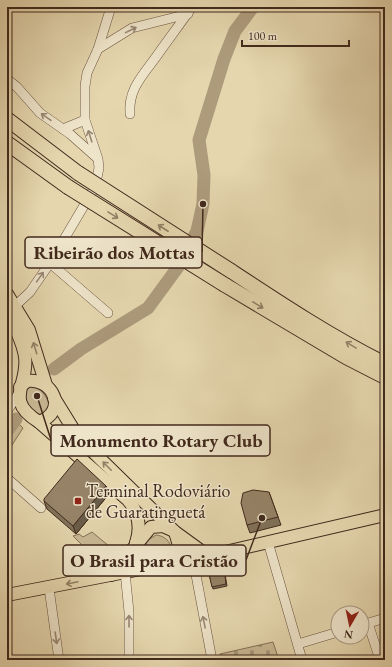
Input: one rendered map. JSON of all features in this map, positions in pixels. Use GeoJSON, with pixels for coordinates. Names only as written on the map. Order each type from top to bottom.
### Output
{"type":"FeatureCollection","features":[{"type":"Feature","properties":{"kind":"highway"},"geometry":{"type":"LineString","coordinates":[[7,119],[78,173]]}},
{"type":"Feature","properties":{"kind":"highway"},"geometry":{"type":"LineString","coordinates":[[7,129],[305,318],[363,353],[385,364]]}},
{"type":"Feature","properties":{"kind":"highway"},"geometry":{"type":"LineString","coordinates":[[7,143],[68,187]]}},
{"type":"Feature","properties":{"kind":"highway"},"geometry":{"type":"LineString","coordinates":[[7,150],[225,285],[346,357],[385,377]]}},
{"type":"Feature","properties":{"kind":"main road"},"geometry":{"type":"LineString","coordinates":[[7,294],[9,311],[26,358],[19,390],[22,407],[29,416],[39,422],[128,500],[136,512],[140,528],[136,543],[144,559],[149,564],[163,564],[174,561],[179,555],[180,549],[175,532]]}},
{"type":"Feature","properties":{"kind":"main road"},"geometry":{"type":"LineString","coordinates":[[9,311],[29,330],[46,385],[75,432],[83,442],[175,532],[208,556]]}},
{"type":"Feature","properties":{"kind":"main road"},"geometry":{"type":"LineString","coordinates":[[19,390],[28,381],[40,381],[46,385]]}},
{"type":"Feature","properties":{"kind":"main road"},"geometry":{"type":"LineString","coordinates":[[39,422],[49,418],[54,412],[54,398]]}},
{"type":"Feature","properties":{"kind":"main road"},"geometry":{"type":"LineString","coordinates":[[7,595],[208,556],[385,515]]}},
{"type":"Feature","properties":{"kind":"main road"},"geometry":{"type":"LineString","coordinates":[[110,574],[151,527],[163,526],[175,532],[193,559]]}},
{"type":"Feature","properties":{"kind":"street"},"geometry":{"type":"LineString","coordinates":[[9,311],[30,292],[50,263],[94,187],[98,168],[98,159],[85,120],[86,73],[98,49],[111,7]]}},
{"type":"Feature","properties":{"kind":"street"},"geometry":{"type":"LineString","coordinates":[[98,49],[132,28],[190,10]]}},
{"type":"Feature","properties":{"kind":"street"},"geometry":{"type":"LineString","coordinates":[[130,114],[129,104],[133,89],[141,74],[190,10]]}},
{"type":"Feature","properties":{"kind":"street"},"geometry":{"type":"LineString","coordinates":[[7,79],[17,86],[40,113],[98,159]]}},
{"type":"Feature","properties":{"kind":"street"},"geometry":{"type":"LineString","coordinates":[[63,130],[85,120]]}},
{"type":"Feature","properties":{"kind":"street"},"geometry":{"type":"LineString","coordinates":[[50,263],[108,314]]}},
{"type":"Feature","properties":{"kind":"street"},"geometry":{"type":"LineString","coordinates":[[7,411],[19,390]]}},
{"type":"Feature","properties":{"kind":"street"},"geometry":{"type":"LineString","coordinates":[[7,478],[41,508]]}},
{"type":"Feature","properties":{"kind":"street"},"geometry":{"type":"LineString","coordinates":[[268,542],[302,660]]}},
{"type":"Feature","properties":{"kind":"street"},"geometry":{"type":"LineString","coordinates":[[193,559],[212,660]]}},
{"type":"Feature","properties":{"kind":"street"},"geometry":{"type":"LineString","coordinates":[[125,572],[129,612],[129,660]]}},
{"type":"Feature","properties":{"kind":"street"},"geometry":{"type":"LineString","coordinates":[[49,588],[59,660]]}},
{"type":"Feature","properties":{"kind":"street"},"geometry":{"type":"LineString","coordinates":[[370,622],[385,618]]}},
{"type":"Feature","properties":{"kind":"street"},"geometry":{"type":"LineString","coordinates":[[298,644],[330,634]]}},
{"type":"Feature","properties":{"kind":"street"},"geometry":{"type":"LineString","coordinates":[[370,636],[380,660]]}},
{"type":"Feature","properties":{"kind":"green space"},"geometry":{"type":"Polygon","coordinates":[[[35,385],[41,390],[47,399],[49,406],[49,410],[41,415],[36,413],[28,405],[25,395],[29,387],[35,385]]]}},
{"type":"Feature","properties":{"kind":"green space"},"geometry":{"type":"Polygon","coordinates":[[[11,416],[23,428],[7,453],[7,417],[11,416]]]}},
{"type":"Feature","properties":{"kind":"green space"},"geometry":{"type":"Polygon","coordinates":[[[92,532],[109,546],[108,562],[104,572],[93,576],[87,550],[73,536],[79,534],[83,537],[92,532]]]}},
{"type":"Feature","properties":{"kind":"green space"},"geometry":{"type":"Polygon","coordinates":[[[156,535],[164,537],[167,540],[171,546],[171,554],[169,558],[152,562],[144,548],[148,540],[156,535]]]}},
{"type":"Feature","properties":{"kind":"green space"},"geometry":{"type":"Polygon","coordinates":[[[273,642],[279,660],[221,660],[220,654],[273,642]]]}},
{"type":"Feature","properties":{"kind":"building","name":"Terminal Rodoviário de Guaratinguetá"},"geometry":{"type":"Polygon","coordinates":[[[77,459],[106,486],[73,526],[44,501],[44,499],[77,459]]]}},
{"type":"Feature","properties":{"kind":"building"},"geometry":{"type":"Polygon","coordinates":[[[253,490],[269,492],[278,517],[247,525],[241,503],[243,493],[253,490]]]}},
{"type":"Feature","properties":{"kind":"building"},"geometry":{"type":"Polygon","coordinates":[[[224,568],[226,584],[212,587],[208,570],[224,568]]]}},
{"type":"Feature","properties":{"kind":"waterway"},"geometry":{"type":"LineString","coordinates":[[54,369],[81,349],[148,308],[178,267],[197,231],[203,204],[204,175],[199,140],[224,59],[235,31],[253,7]]}},
{"type":"Feature","properties":{"kind":"waterway"},"geometry":{"type":"LineString","coordinates":[[7,431],[16,419]]}},
{"type":"Feature","properties":{"kind":"place","name":"Ribeirão dos Mottas"},"geometry":{"type":"Point","coordinates":[203,204]}},
{"type":"Feature","properties":{"kind":"place","name":"Monumento Rotary Club"},"geometry":{"type":"Point","coordinates":[37,396]}},
{"type":"Feature","properties":{"kind":"place","name":"Terminal Rodoviário de Guaratinguetá"},"geometry":{"type":"Point","coordinates":[78,501]}},
{"type":"Feature","properties":{"kind":"place","name":"O Brasil para Cristão"},"geometry":{"type":"Point","coordinates":[262,518]}}]}
